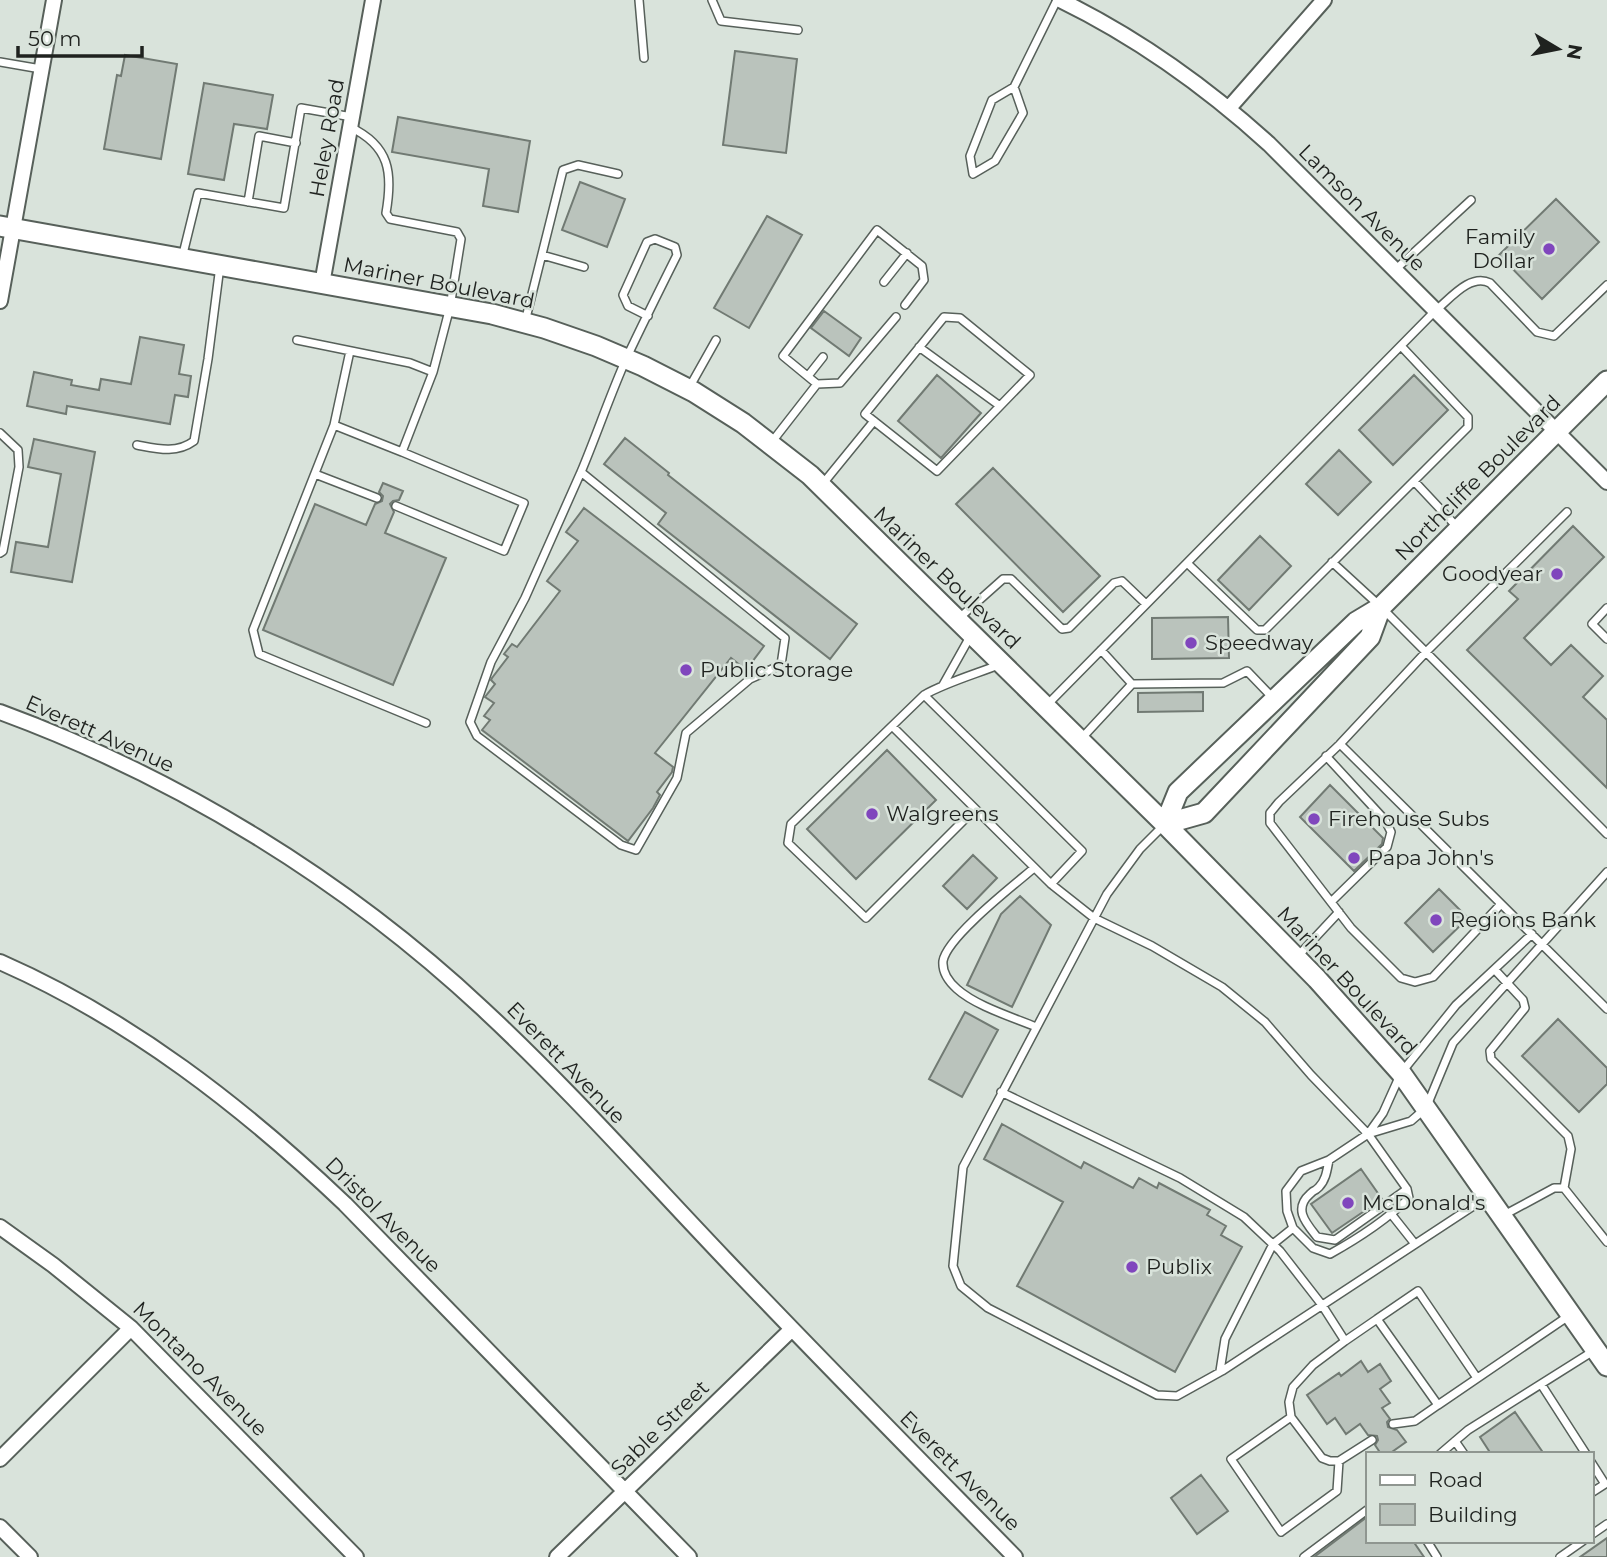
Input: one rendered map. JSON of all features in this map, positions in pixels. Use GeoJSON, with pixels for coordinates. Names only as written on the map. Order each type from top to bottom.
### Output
{"type":"FeatureCollection","features":[{"type":"Feature","properties":{"kind":"main road","name":"Mariner Boulevard"},"geometry":{"type":"LineString","coordinates":[[7,227],[525,323],[596,346],[688,389],[771,444],[821,486],[1165,824],[1296,958],[1401,1073],[1602,1355]]}},
{"type":"Feature","properties":{"kind":"main road","name":"Northcliffe Boulevard"},"geometry":{"type":"LineString","coordinates":[[1165,824],[1178,792],[1356,622],[1381,607],[1607,381]]}},
{"type":"Feature","properties":{"kind":"main road","name":"Northcliffe Boulevard"},"geometry":{"type":"LineString","coordinates":[[1165,824],[1204,813],[1370,637],[1381,607]]}},
{"type":"Feature","properties":{"kind":"street"},"geometry":{"type":"LineString","coordinates":[[0,301],[7,227],[42,69],[54,0]]}},
{"type":"Feature","properties":{"kind":"street","name":"Heley Road"},"geometry":{"type":"LineString","coordinates":[[322,284],[373,0]]}},
{"type":"Feature","properties":{"kind":"street","name":"Lamson Avenue"},"geometry":{"type":"LineString","coordinates":[[1059,0],[1133,39],[1184,72],[1229,108],[1607,482]]}},
{"type":"Feature","properties":{"kind":"street"},"geometry":{"type":"LineString","coordinates":[[1229,108],[1324,0]]}},
{"type":"Feature","properties":{"kind":"street","name":"Everett Avenue"},"geometry":{"type":"LineString","coordinates":[[0,712],[94,750],[232,822],[361,908],[432,965],[537,1061],[792,1329],[1015,1557]]}},
{"type":"Feature","properties":{"kind":"street","name":"Dristol Avenue"},"geometry":{"type":"LineString","coordinates":[[0,962],[76,1000],[133,1034],[191,1073],[295,1156],[689,1557]]}},
{"type":"Feature","properties":{"kind":"street","name":"Montano Avenue"},"geometry":{"type":"LineString","coordinates":[[0,1227],[63,1272],[131,1328],[356,1557]]}},
{"type":"Feature","properties":{"kind":"street"},"geometry":{"type":"LineString","coordinates":[[0,1459],[131,1328]]}},
{"type":"Feature","properties":{"kind":"street","name":"Sable Street"},"geometry":{"type":"LineString","coordinates":[[558,1557],[792,1329]]}},
{"type":"Feature","properties":{"kind":"street"},"geometry":{"type":"LineString","coordinates":[[0,1527],[30,1557]]}},
{"type":"Feature","properties":{"kind":"lane"},"geometry":{"type":"LineString","coordinates":[[639,0],[644,58]]}},
{"type":"Feature","properties":{"kind":"lane"},"geometry":{"type":"LineString","coordinates":[[712,0],[721,21],[798,30]]}},
{"type":"Feature","properties":{"kind":"lane"},"geometry":{"type":"LineString","coordinates":[[1014,87],[1023,113],[995,161],[973,174],[970,156],[992,100],[1014,87],[1059,0]]}},
{"type":"Feature","properties":{"kind":"lane"},"geometry":{"type":"LineString","coordinates":[[0,62],[42,69]]}},
{"type":"Feature","properties":{"kind":"lane"},"geometry":{"type":"LineString","coordinates":[[182,259],[198,193],[285,208],[301,108],[351,122],[368,135],[380,149],[387,165],[390,186],[386,213],[390,219],[457,232],[461,239],[450,307],[433,372],[402,452]]}},
{"type":"Feature","properties":{"kind":"lane"},"geometry":{"type":"LineString","coordinates":[[248,202],[259,136],[296,143]]}},
{"type":"Feature","properties":{"kind":"lane"},"geometry":{"type":"LineString","coordinates":[[525,323],[563,170],[578,165],[618,173]]}},
{"type":"Feature","properties":{"kind":"lane"},"geometry":{"type":"LineString","coordinates":[[1395,270],[1471,200]]}},
{"type":"Feature","properties":{"kind":"lane"},"geometry":{"type":"LineString","coordinates":[[897,317],[840,383],[817,384],[783,356],[877,230],[922,266],[925,272],[920,289],[905,305]]}},
{"type":"Feature","properties":{"kind":"lane"},"geometry":{"type":"LineString","coordinates":[[580,471],[785,638],[781,665],[750,680],[686,733],[677,778],[636,850],[621,845],[477,736],[470,722],[491,662],[525,598],[627,359],[648,316],[677,255],[675,247],[655,239],[647,243],[623,295],[628,306],[648,316]]}},
{"type":"Feature","properties":{"kind":"lane"},"geometry":{"type":"LineString","coordinates":[[884,282],[907,253]]}},
{"type":"Feature","properties":{"kind":"lane"},"geometry":{"type":"LineString","coordinates":[[542,254],[584,267]]}},
{"type":"Feature","properties":{"kind":"lane"},"geometry":{"type":"LineString","coordinates":[[137,445],[165,450],[184,449],[194,441],[220,265]]}},
{"type":"Feature","properties":{"kind":"lane"},"geometry":{"type":"LineString","coordinates":[[1045,707],[1436,311],[1472,281],[1481,279],[1490,283],[1537,332],[1553,336],[1607,285]]}},
{"type":"Feature","properties":{"kind":"lane"},"geometry":{"type":"LineString","coordinates":[[944,317],[960,318],[1030,375],[1000,406],[937,471],[865,414],[944,317]]}},
{"type":"Feature","properties":{"kind":"lane"},"geometry":{"type":"LineString","coordinates":[[297,340],[410,363],[433,372]]}},
{"type":"Feature","properties":{"kind":"lane"},"geometry":{"type":"LineString","coordinates":[[688,389],[716,340]]}},
{"type":"Feature","properties":{"kind":"lane"},"geometry":{"type":"LineString","coordinates":[[1187,563],[1257,630],[1265,630],[1468,428],[1468,417],[1401,346]]}},
{"type":"Feature","properties":{"kind":"lane"},"geometry":{"type":"LineString","coordinates":[[919,348],[1000,406]]}},
{"type":"Feature","properties":{"kind":"lane"},"geometry":{"type":"LineString","coordinates":[[350,351],[334,425],[253,630],[259,654],[426,723]]}},
{"type":"Feature","properties":{"kind":"lane"},"geometry":{"type":"LineString","coordinates":[[808,376],[824,357]]}},
{"type":"Feature","properties":{"kind":"lane"},"geometry":{"type":"LineString","coordinates":[[771,444],[817,384]]}},
{"type":"Feature","properties":{"kind":"lane"},"geometry":{"type":"LineString","coordinates":[[821,486],[874,421]]}},
{"type":"Feature","properties":{"kind":"lane"},"geometry":{"type":"LineString","coordinates":[[334,425],[524,503],[504,551],[396,506]]}},
{"type":"Feature","properties":{"kind":"lane"},"geometry":{"type":"LineString","coordinates":[[0,433],[18,450],[19,467],[3,551],[0,553]]}},
{"type":"Feature","properties":{"kind":"lane"},"geometry":{"type":"LineString","coordinates":[[315,474],[377,498]]}},
{"type":"Feature","properties":{"kind":"lane"},"geometry":{"type":"LineString","coordinates":[[1414,481],[1459,529]]}},
{"type":"Feature","properties":{"kind":"lane"},"geometry":{"type":"LineString","coordinates":[[1502,904],[1433,977],[1415,982],[1401,978],[1339,912],[1270,823],[1270,813],[1567,512]]}},
{"type":"Feature","properties":{"kind":"lane"},"geometry":{"type":"LineString","coordinates":[[1332,562],[1381,607],[1607,834]]}},
{"type":"Feature","properties":{"kind":"lane"},"geometry":{"type":"LineString","coordinates":[[957,620],[1003,579],[1011,579],[1062,629],[1069,628],[1114,583],[1122,582],[1146,604]]}},
{"type":"Feature","properties":{"kind":"lane"},"geometry":{"type":"LineString","coordinates":[[1607,608],[1592,624],[1607,639]]}},
{"type":"Feature","properties":{"kind":"lane"},"geometry":{"type":"LineString","coordinates":[[943,685],[972,634]]}},
{"type":"Feature","properties":{"kind":"lane"},"geometry":{"type":"LineString","coordinates":[[1101,650],[1132,684]]}},
{"type":"Feature","properties":{"kind":"lane"},"geometry":{"type":"LineString","coordinates":[[975,809],[866,918],[788,843],[791,824],[924,695],[943,685],[1001,664]]}},
{"type":"Feature","properties":{"kind":"lane"},"geometry":{"type":"LineString","coordinates":[[1079,740],[1132,684],[1223,683],[1247,671],[1275,699]]}},
{"type":"Feature","properties":{"kind":"lane"},"geometry":{"type":"LineString","coordinates":[[924,695],[1082,850],[1051,884]]}},
{"type":"Feature","properties":{"kind":"lane"},"geometry":{"type":"LineString","coordinates":[[891,726],[1051,884],[1094,918],[1152,946],[1230,993],[1265,1022],[1368,1135],[1407,1189],[1409,1198],[1392,1215],[1330,1254],[1313,1248],[1293,1228],[1287,1211],[1286,1191],[1301,1171],[1329,1160],[1368,1135],[1411,1121],[1426,1108],[1453,1043],[1607,872]]}},
{"type":"Feature","properties":{"kind":"lane"},"geometry":{"type":"LineString","coordinates":[[1340,744],[1607,1009]]}},
{"type":"Feature","properties":{"kind":"lane"},"geometry":{"type":"LineString","coordinates":[[1326,756],[1385,820],[1391,832],[1387,847],[1332,902]]}},
{"type":"Feature","properties":{"kind":"lane"},"geometry":{"type":"LineString","coordinates":[[1165,824],[1140,849],[1107,894],[963,1167],[953,1266],[961,1286],[988,1308],[1157,1395],[1177,1396],[1220,1371],[1487,1196]]}},
{"type":"Feature","properties":{"kind":"lane"},"geometry":{"type":"LineString","coordinates":[[1034,868],[990,905],[954,942],[944,958],[943,965],[949,981],[964,994],[1035,1027]]}},
{"type":"Feature","properties":{"kind":"lane"},"geometry":{"type":"LineString","coordinates":[[1296,958],[1339,912]]}},
{"type":"Feature","properties":{"kind":"lane"},"geometry":{"type":"LineString","coordinates":[[1368,1135],[1383,1113],[1401,1073],[1456,1005],[1532,934]]}},
{"type":"Feature","properties":{"kind":"lane"},"geometry":{"type":"LineString","coordinates":[[1494,970],[1523,1000],[1525,1008],[1490,1051],[1491,1059],[1567,1136],[1571,1149],[1564,1188],[1607,1242]]}},
{"type":"Feature","properties":{"kind":"lane"},"geometry":{"type":"LineString","coordinates":[[1001,1092],[1180,1178],[1244,1217],[1273,1244],[1322,1305],[1345,1341]]}},
{"type":"Feature","properties":{"kind":"lane"},"geometry":{"type":"LineString","coordinates":[[1329,1160],[1325,1179],[1308,1195],[1301,1208],[1301,1217],[1317,1237],[1335,1240],[1407,1189]]}},
{"type":"Feature","properties":{"kind":"lane"},"geometry":{"type":"LineString","coordinates":[[1502,1216],[1554,1188],[1564,1188]]}},
{"type":"Feature","properties":{"kind":"lane"},"geometry":{"type":"LineString","coordinates":[[1392,1215],[1415,1244]]}},
{"type":"Feature","properties":{"kind":"lane"},"geometry":{"type":"LineString","coordinates":[[1220,1371],[1225,1339],[1273,1244],[1293,1228]]}},
{"type":"Feature","properties":{"kind":"lane"},"geometry":{"type":"LineString","coordinates":[[1372,1440],[1339,1461],[1322,1458],[1291,1417],[1289,1402],[1293,1387],[1313,1365],[1418,1291],[1477,1378]]}},
{"type":"Feature","properties":{"kind":"lane"},"geometry":{"type":"LineString","coordinates":[[1393,1424],[1415,1421],[1571,1315]]}},
{"type":"Feature","properties":{"kind":"lane"},"geometry":{"type":"LineString","coordinates":[[1377,1319],[1438,1405]]}},
{"type":"Feature","properties":{"kind":"lane"},"geometry":{"type":"LineString","coordinates":[[1442,1452],[1541,1384],[1602,1355]]}},
{"type":"Feature","properties":{"kind":"lane"},"geometry":{"type":"LineString","coordinates":[[1541,1384],[1585,1452]]}},
{"type":"Feature","properties":{"kind":"lane"},"geometry":{"type":"LineString","coordinates":[[1291,1417],[1231,1459],[1281,1532],[1337,1491],[1339,1461]]}},
{"type":"Feature","properties":{"kind":"lane"},"geometry":{"type":"LineString","coordinates":[[1455,1441],[1463,1452]]}},
{"type":"Feature","properties":{"kind":"lane"},"geometry":{"type":"LineString","coordinates":[[1593,1465],[1605,1484],[1593,1492]]}},
{"type":"Feature","properties":{"kind":"lane"},"geometry":{"type":"LineString","coordinates":[[1304,1557],[1366,1511]]}},
{"type":"Feature","properties":{"kind":"lane"},"geometry":{"type":"LineString","coordinates":[[1560,1557],[1580,1543]]}},
{"type":"Feature","properties":{"kind":"building"},"geometry":{"type":"Polygon","coordinates":[[[735,51],[797,59],[786,153],[723,145],[735,51]]]}},
{"type":"Feature","properties":{"kind":"building"},"geometry":{"type":"Polygon","coordinates":[[[125,55],[177,64],[161,159],[104,149],[117,75],[121,76],[125,55]]]}},
{"type":"Feature","properties":{"kind":"building"},"geometry":{"type":"Polygon","coordinates":[[[204,83],[273,95],[267,129],[234,124],[224,180],[188,174],[204,83]]]}},
{"type":"Feature","properties":{"kind":"building"},"geometry":{"type":"Polygon","coordinates":[[[398,117],[530,141],[518,212],[483,206],[489,169],[392,152],[398,117]]]}},
{"type":"Feature","properties":{"kind":"building"},"geometry":{"type":"Polygon","coordinates":[[[580,182],[625,199],[607,247],[562,230],[580,182]]]}},
{"type":"Feature","properties":{"kind":"building","name":"Family Dollar"},"geometry":{"type":"Polygon","coordinates":[[[1556,199],[1599,242],[1542,299],[1499,255],[1556,199]]]}},
{"type":"Feature","properties":{"kind":"building"},"geometry":{"type":"Polygon","coordinates":[[[767,216],[802,235],[749,328],[714,308],[767,216]]]}},
{"type":"Feature","properties":{"kind":"building"},"geometry":{"type":"Polygon","coordinates":[[[824,311],[861,338],[849,356],[811,328],[824,311]]]}},
{"type":"Feature","properties":{"kind":"building"},"geometry":{"type":"Polygon","coordinates":[[[140,337],[184,345],[179,374],[191,376],[188,397],[175,395],[170,424],[67,406],[66,414],[27,406],[34,372],[72,380],[71,385],[99,390],[101,379],[131,384],[140,337]]]}},
{"type":"Feature","properties":{"kind":"building"},"geometry":{"type":"Polygon","coordinates":[[[937,375],[981,413],[941,458],[898,421],[937,375]]]}},
{"type":"Feature","properties":{"kind":"building"},"geometry":{"type":"Polygon","coordinates":[[[1414,375],[1448,410],[1393,465],[1359,430],[1414,375]]]}},
{"type":"Feature","properties":{"kind":"building"},"geometry":{"type":"Polygon","coordinates":[[[625,438],[857,624],[830,659],[658,524],[666,513],[604,464],[625,438]]]}},
{"type":"Feature","properties":{"kind":"building"},"geometry":{"type":"Polygon","coordinates":[[[34,439],[95,452],[72,582],[11,572],[16,542],[48,547],[61,474],[28,467],[34,439]]]}},
{"type":"Feature","properties":{"kind":"building"},"geometry":{"type":"Polygon","coordinates":[[[1339,450],[1371,482],[1338,515],[1306,484],[1339,450]]]}},
{"type":"Feature","properties":{"kind":"building"},"geometry":{"type":"Polygon","coordinates":[[[993,468],[1100,576],[1063,612],[956,504],[993,468]]]}},
{"type":"Feature","properties":{"kind":"building"},"geometry":{"type":"Polygon","coordinates":[[[383,483],[403,491],[399,500],[390,504],[394,512],[385,533],[446,558],[393,685],[263,630],[315,504],[366,525],[375,504],[382,501],[383,496],[379,492],[383,483]]]}},
{"type":"Feature","properties":{"kind":"building"},"geometry":{"type":"Polygon","coordinates":[[[584,508],[764,646],[746,670],[731,658],[655,753],[673,767],[672,772],[657,792],[660,795],[653,808],[628,841],[482,730],[490,720],[484,716],[494,703],[485,697],[495,684],[492,678],[508,657],[504,654],[512,644],[517,647],[560,591],[547,581],[578,541],[566,532],[584,508]]]}},
{"type":"Feature","properties":{"kind":"building"},"geometry":{"type":"Polygon","coordinates":[[[1573,526],[1604,557],[1524,638],[1551,665],[1571,645],[1603,676],[1583,697],[1607,720],[1607,788],[1467,650],[1518,599],[1509,591],[1573,526]]]}},
{"type":"Feature","properties":{"kind":"building"},"geometry":{"type":"Polygon","coordinates":[[[1260,536],[1291,566],[1249,610],[1218,580],[1260,536]]]}},
{"type":"Feature","properties":{"kind":"building"},"geometry":{"type":"Polygon","coordinates":[[[1228,617],[1229,658],[1152,659],[1152,618],[1228,617]]]}},
{"type":"Feature","properties":{"kind":"building"},"geometry":{"type":"Polygon","coordinates":[[[1203,692],[1203,711],[1138,712],[1138,693],[1203,692]]]}},
{"type":"Feature","properties":{"kind":"building","name":"Walgreens"},"geometry":{"type":"Polygon","coordinates":[[[887,750],[936,800],[856,879],[807,829],[887,750]]]}},
{"type":"Feature","properties":{"kind":"building"},"geometry":{"type":"Polygon","coordinates":[[[1330,785],[1383,838],[1382,844],[1354,871],[1300,817],[1330,785]]]}},
{"type":"Feature","properties":{"kind":"building"},"geometry":{"type":"Polygon","coordinates":[[[973,855],[997,878],[967,909],[943,886],[973,855]]]}},
{"type":"Feature","properties":{"kind":"building","name":"Regions Bank"},"geometry":{"type":"Polygon","coordinates":[[[1439,889],[1468,918],[1433,952],[1405,923],[1439,889]]]}},
{"type":"Feature","properties":{"kind":"building"},"geometry":{"type":"Polygon","coordinates":[[[1020,896],[1051,925],[1012,1007],[967,985],[1001,914],[1020,896]]]}},
{"type":"Feature","properties":{"kind":"building"},"geometry":{"type":"Polygon","coordinates":[[[965,1012],[998,1030],[962,1097],[929,1079],[965,1012]]]}},
{"type":"Feature","properties":{"kind":"building"},"geometry":{"type":"Polygon","coordinates":[[[1558,1019],[1607,1068],[1607,1084],[1579,1112],[1522,1056],[1558,1019]]]}},
{"type":"Feature","properties":{"kind":"building"},"geometry":{"type":"Polygon","coordinates":[[[1002,1124],[1081,1168],[1084,1162],[1133,1188],[1139,1178],[1157,1188],[1159,1183],[1210,1210],[1207,1215],[1226,1226],[1221,1235],[1242,1247],[1175,1372],[1017,1286],[1063,1202],[984,1159],[1002,1124]]]}},
{"type":"Feature","properties":{"kind":"building","name":"McDonald's"},"geometry":{"type":"Polygon","coordinates":[[[1361,1169],[1382,1199],[1332,1233],[1311,1204],[1361,1169]]]}},
{"type":"Feature","properties":{"kind":"building"},"geometry":{"type":"Polygon","coordinates":[[[1361,1361],[1368,1372],[1380,1364],[1391,1381],[1380,1389],[1390,1403],[1382,1408],[1390,1419],[1387,1422],[1388,1427],[1397,1430],[1406,1442],[1392,1452],[1380,1452],[1375,1445],[1377,1436],[1368,1435],[1360,1424],[1346,1434],[1335,1418],[1327,1424],[1307,1395],[1339,1373],[1341,1376],[1361,1361]]]}},
{"type":"Feature","properties":{"kind":"building"},"geometry":{"type":"Polygon","coordinates":[[[1515,1412],[1543,1452],[1490,1452],[1480,1437],[1515,1412]]]}},
{"type":"Feature","properties":{"kind":"building"},"geometry":{"type":"Polygon","coordinates":[[[1201,1475],[1228,1511],[1197,1534],[1171,1498],[1201,1475]]]}},
{"type":"Feature","properties":{"kind":"building"},"geometry":{"type":"Polygon","coordinates":[[[1366,1518],[1366,1543],[1414,1543],[1424,1557],[1314,1557],[1366,1518]]]}},
{"type":"Feature","properties":{"kind":"building"},"geometry":{"type":"Polygon","coordinates":[[[1607,1538],[1607,1557],[1580,1557],[1607,1538]]]}},
{"type":"Feature","properties":{"kind":"place","name":"Family Dollar"},"geometry":{"type":"Point","coordinates":[1549,249]}},
{"type":"Feature","properties":{"kind":"place","name":"Goodyear"},"geometry":{"type":"Point","coordinates":[1557,574]}},
{"type":"Feature","properties":{"kind":"place","name":"Speedway"},"geometry":{"type":"Point","coordinates":[1191,643]}},
{"type":"Feature","properties":{"kind":"place","name":"Public Storage"},"geometry":{"type":"Point","coordinates":[686,670]}},
{"type":"Feature","properties":{"kind":"place","name":"Walgreens"},"geometry":{"type":"Point","coordinates":[872,814]}},
{"type":"Feature","properties":{"kind":"place","name":"Firehouse Subs"},"geometry":{"type":"Point","coordinates":[1314,819]}},
{"type":"Feature","properties":{"kind":"place","name":"Papa John's"},"geometry":{"type":"Point","coordinates":[1354,858]}},
{"type":"Feature","properties":{"kind":"place","name":"Regions Bank"},"geometry":{"type":"Point","coordinates":[1436,920]}},
{"type":"Feature","properties":{"kind":"place","name":"McDonald's"},"geometry":{"type":"Point","coordinates":[1348,1203]}},
{"type":"Feature","properties":{"kind":"place","name":"Publix"},"geometry":{"type":"Point","coordinates":[1132,1267]}}]}
